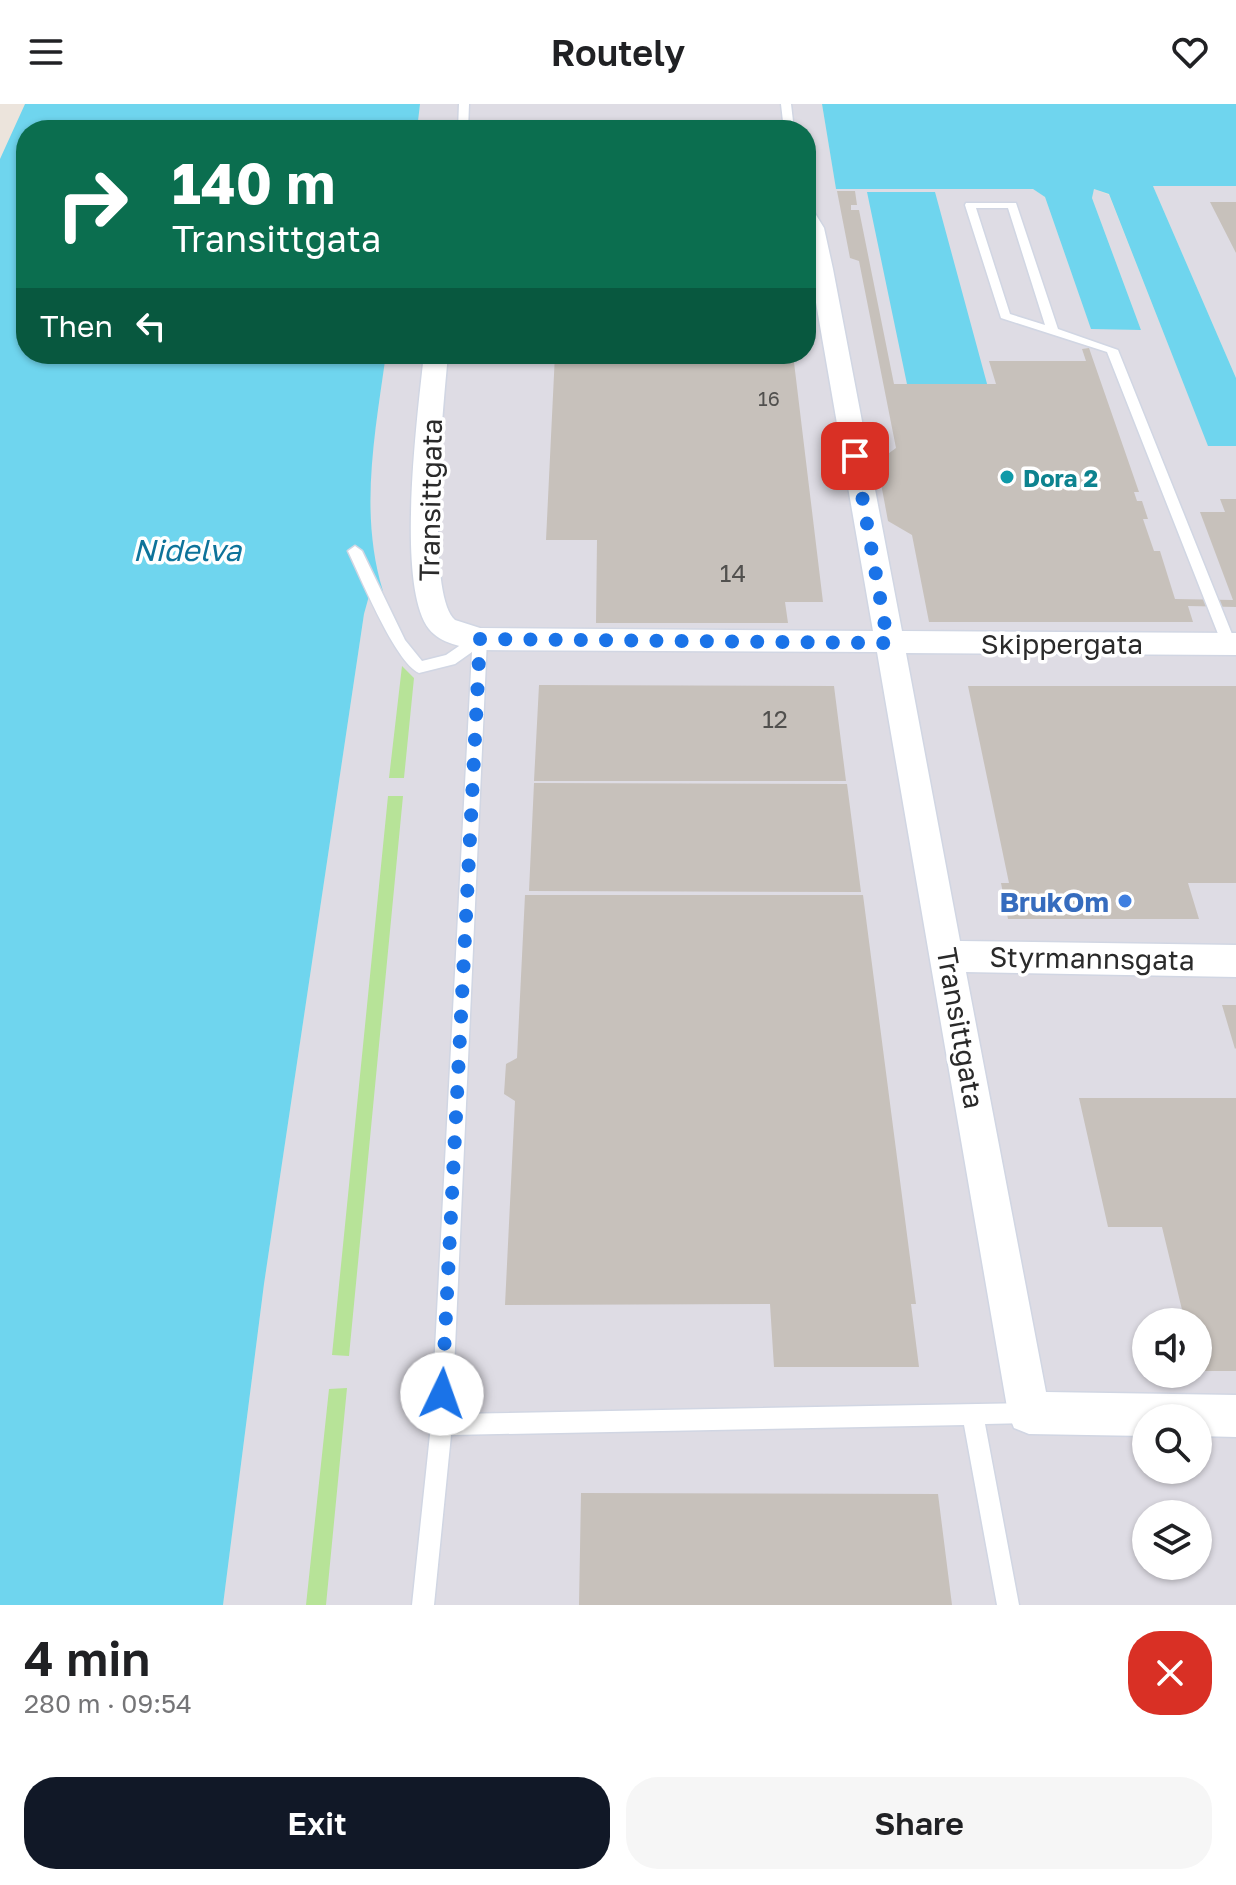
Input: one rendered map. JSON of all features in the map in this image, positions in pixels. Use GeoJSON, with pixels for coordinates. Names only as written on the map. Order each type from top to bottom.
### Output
{"type":"FeatureCollection","features":[{"type":"Feature","properties":{"kind":"street","name":"Transittgata"},"geometry":{"type":"LineString","coordinates":[[816,242],[1029,1413]]}},
{"type":"Feature","properties":{"kind":"street","name":"Transittgata"},"geometry":{"type":"LineString","coordinates":[[435,364],[428,427],[427,589],[438,621],[453,634],[480,639],[888,643]]}},
{"type":"Feature","properties":{"kind":"street","name":"Skippergata"},"geometry":{"type":"LineString","coordinates":[[888,643],[1233,644]]}},
{"type":"Feature","properties":{"kind":"street","name":"Styrmannsgata"},"geometry":{"type":"LineString","coordinates":[[948,956],[1236,961]]}},
{"type":"Feature","properties":{"kind":"street"},"geometry":{"type":"LineString","coordinates":[[1029,1413],[1236,1416]]}},
{"type":"Feature","properties":{"kind":"lane"},"geometry":{"type":"LineString","coordinates":[[1053,331],[1012,205],[970,205],[1005,316],[1112,350],[1233,644]]}},
{"type":"Feature","properties":{"kind":"lane"},"geometry":{"type":"LineString","coordinates":[[355,551],[400,643],[419,667],[430,667],[450,660],[480,639]]}},
{"type":"Feature","properties":{"kind":"lane"},"geometry":{"type":"LineString","coordinates":[[423,1605],[441,1425],[480,639]]}},
{"type":"Feature","properties":{"kind":"lane"},"geometry":{"type":"LineString","coordinates":[[441,1425],[1029,1413]]}},
{"type":"Feature","properties":{"kind":"lane"},"geometry":{"type":"LineString","coordinates":[[973,1414],[1008,1605]]}},
{"type":"Feature","properties":{"kind":"shaded area"},"geometry":{"type":"Polygon","coordinates":[[[420,104],[822,104],[836,189],[1033,189],[1045,197],[1091,328],[1141,330],[1092,198],[1094,189],[1109,195],[1208,445],[1236,446],[1236,1605],[223,1605],[264,1284],[364,614],[369,596],[383,591],[372,557],[370,466],[385,364],[816,364],[816,120],[418,120],[420,104]]]}},
{"type":"Feature","properties":{"kind":"shaded area"},"geometry":{"type":"Polygon","coordinates":[[[1153,186],[1236,186],[1236,378],[1153,186]]]}},
{"type":"Feature","properties":{"kind":"green space"},"geometry":{"type":"Polygon","coordinates":[[[402,666],[414,678],[404,778],[389,778],[402,666]]]}},
{"type":"Feature","properties":{"kind":"green space"},"geometry":{"type":"Polygon","coordinates":[[[388,796],[403,796],[349,1356],[332,1355],[388,796]]]}},
{"type":"Feature","properties":{"kind":"green space"},"geometry":{"type":"Polygon","coordinates":[[[347,1388],[326,1605],[306,1605],[329,1389],[347,1388]]]}},
{"type":"Feature","properties":{"kind":"water","name":"Nidelva"},"geometry":{"type":"Polygon","coordinates":[[[25,104],[420,104],[418,120],[18,120],[25,104]]]}},
{"type":"Feature","properties":{"kind":"water"},"geometry":{"type":"Polygon","coordinates":[[[822,104],[1236,104],[1236,186],[1153,186],[1236,378],[1236,446],[1208,446],[1109,194],[1094,189],[1092,198],[1141,330],[1091,329],[1045,197],[1033,189],[836,189],[822,104]]]}},
{"type":"Feature","properties":{"kind":"water","name":"Nidelva"},"geometry":{"type":"Polygon","coordinates":[[[16,124],[16,364],[385,364],[371,473],[372,533],[383,591],[369,596],[364,614],[264,1284],[223,1605],[0,1605],[0,159],[16,124]]]}},
{"type":"Feature","properties":{"kind":"water"},"geometry":{"type":"Polygon","coordinates":[[[867,192],[935,192],[1021,509],[933,509],[867,192]]]}},
{"type":"Feature","properties":{"kind":"building","name":"Dora 2"},"geometry":{"type":"Polygon","coordinates":[[[837,191],[855,191],[857,205],[851,205],[851,210],[859,210],[894,384],[996,384],[989,361],[1086,361],[1082,349],[1089,348],[1139,492],[1134,492],[1137,501],[1142,501],[1148,519],[1143,519],[1154,551],[1160,551],[1175,599],[1233,600],[1200,512],[1225,512],[1220,499],[1236,499],[1236,607],[1188,606],[1193,622],[929,622],[912,535],[888,521],[877,462],[896,448],[859,261],[850,258],[837,191]]]}},
{"type":"Feature","properties":{"kind":"building"},"geometry":{"type":"Polygon","coordinates":[[[1210,202],[1236,202],[1236,253],[1210,202]]]}},
{"type":"Feature","properties":{"kind":"building"},"geometry":{"type":"Polygon","coordinates":[[[555,364],[794,364],[823,602],[785,602],[788,623],[596,623],[597,540],[546,540],[555,364]]]}},
{"type":"Feature","properties":{"kind":"building"},"geometry":{"type":"Polygon","coordinates":[[[539,685],[834,686],[846,781],[534,781],[539,685]]]}},
{"type":"Feature","properties":{"kind":"building"},"geometry":{"type":"Polygon","coordinates":[[[968,686],[1236,686],[1236,883],[1188,883],[1199,919],[1008,919],[1001,883],[1009,883],[968,686]]]}},
{"type":"Feature","properties":{"kind":"building"},"geometry":{"type":"Polygon","coordinates":[[[534,783],[847,784],[861,892],[529,891],[534,783]]]}},
{"type":"Feature","properties":{"kind":"building"},"geometry":{"type":"Polygon","coordinates":[[[525,895],[863,895],[916,1304],[911,1304],[919,1367],[774,1367],[770,1304],[505,1305],[515,1101],[504,1094],[506,1064],[517,1058],[525,895]]]}},
{"type":"Feature","properties":{"kind":"building"},"geometry":{"type":"Polygon","coordinates":[[[1222,1005],[1236,1005],[1235,1049],[1222,1005]]]}},
{"type":"Feature","properties":{"kind":"building"},"geometry":{"type":"Polygon","coordinates":[[[1079,1098],[1236,1098],[1236,1371],[1212,1371],[1212,1308],[1182,1308],[1162,1227],[1108,1227],[1079,1098]]]}},
{"type":"Feature","properties":{"kind":"building"},"geometry":{"type":"Polygon","coordinates":[[[581,1493],[938,1494],[952,1605],[579,1605],[581,1493]]]}},
{"type":"Feature","properties":{"kind":"place","name":"Dora 2"},"geometry":{"type":"Point","coordinates":[1007,477]}},
{"type":"Feature","properties":{"kind":"place","name":"BrukOm"},"geometry":{"type":"Point","coordinates":[1125,901]}},
{"type":"Feature","properties":{"kind":"route"},"geometry":{"type":"LineString","coordinates":[[442,1394],[480,639],[888,643],[855,456]]}}]}
